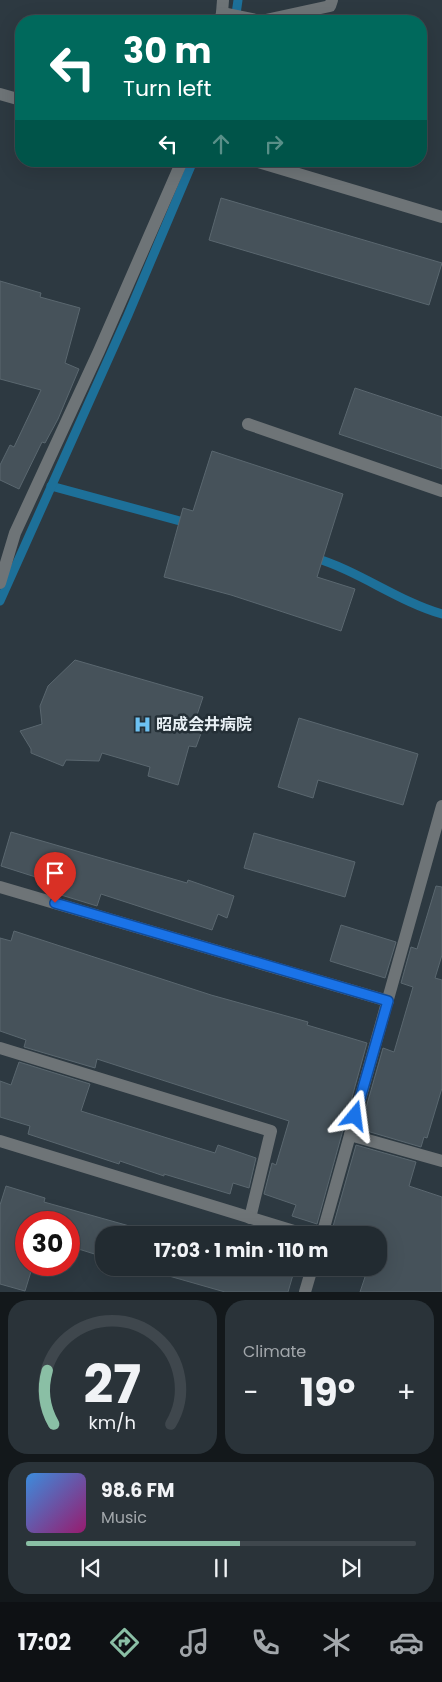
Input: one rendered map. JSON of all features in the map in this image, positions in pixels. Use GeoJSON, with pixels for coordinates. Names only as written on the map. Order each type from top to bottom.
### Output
{"type":"FeatureCollection","features":[{"type":"Feature","properties":{"kind":"street"},"geometry":{"type":"LineString","coordinates":[[221,15],[223,0]]}},
{"type":"Feature","properties":{"kind":"street"},"geometry":{"type":"LineString","coordinates":[[289,15],[330,6],[332,0]]}},
{"type":"Feature","properties":{"kind":"street"},"geometry":{"type":"LineString","coordinates":[[0,94],[15,98]]}},
{"type":"Feature","properties":{"kind":"street"},"geometry":{"type":"LineString","coordinates":[[0,583],[16,533],[99,351],[179,167]]}},
{"type":"Feature","properties":{"kind":"street"},"geometry":{"type":"LineString","coordinates":[[275,167],[442,217]]}},
{"type":"Feature","properties":{"kind":"street"},"geometry":{"type":"LineString","coordinates":[[248,424],[442,491]]}},
{"type":"Feature","properties":{"kind":"street"},"geometry":{"type":"LineString","coordinates":[[325,1226],[442,806]]}},
{"type":"Feature","properties":{"kind":"street"},"geometry":{"type":"LineString","coordinates":[[0,887],[388,1001]]}},
{"type":"Feature","properties":{"kind":"street"},"geometry":{"type":"LineString","coordinates":[[0,1048],[271,1131],[250,1218]]}},
{"type":"Feature","properties":{"kind":"street"},"geometry":{"type":"LineString","coordinates":[[350,1135],[442,1162]]}},
{"type":"Feature","properties":{"kind":"street"},"geometry":{"type":"LineString","coordinates":[[0,1141],[277,1226]]}},
{"type":"Feature","properties":{"kind":"street"},"geometry":{"type":"LineString","coordinates":[[305,1292],[310,1276]]}},
{"type":"Feature","properties":{"kind":"building"},"geometry":{"type":"Polygon","coordinates":[[[221,198],[442,263],[429,305],[209,240],[221,198]]]}},
{"type":"Feature","properties":{"kind":"building"},"geometry":{"type":"Polygon","coordinates":[[[0,281],[41,293],[40,297],[80,308],[65,363],[79,369],[58,419],[45,443],[42,442],[19,489],[0,480],[0,465],[10,445],[14,447],[41,390],[0,379],[0,281]]]}},
{"type":"Feature","properties":{"kind":"building"},"geometry":{"type":"Polygon","coordinates":[[[355,388],[442,417],[442,469],[339,434],[355,388]]]}},
{"type":"Feature","properties":{"kind":"building"},"geometry":{"type":"Polygon","coordinates":[[[212,451],[343,494],[317,577],[355,589],[341,631],[231,595],[164,577],[183,508],[193,511],[212,451]]]}},
{"type":"Feature","properties":{"kind":"building"},"geometry":{"type":"Polygon","coordinates":[[[75,660],[203,697],[194,724],[203,728],[196,747],[189,746],[178,785],[148,776],[150,767],[102,753],[99,761],[66,760],[63,766],[31,753],[31,749],[20,731],[42,724],[40,706],[48,686],[75,660]]]}},
{"type":"Feature","properties":{"kind":"building"},"geometry":{"type":"Polygon","coordinates":[[[299,718],[418,754],[403,805],[318,780],[313,798],[278,787],[299,718]]]}},
{"type":"Feature","properties":{"kind":"building"},"geometry":{"type":"Polygon","coordinates":[[[11,832],[187,883],[188,880],[234,896],[227,918],[218,914],[212,930],[101,894],[97,906],[61,895],[64,886],[1,866],[11,832]]]}},
{"type":"Feature","properties":{"kind":"building"},"geometry":{"type":"Polygon","coordinates":[[[254,833],[355,862],[345,897],[244,868],[254,833]]]}},
{"type":"Feature","properties":{"kind":"building"},"geometry":{"type":"Polygon","coordinates":[[[436,886],[442,887],[442,955],[435,978],[442,980],[442,1088],[427,1138],[424,1137],[421,1147],[360,1129],[383,1048],[394,1052],[413,987],[401,983],[411,947],[417,949],[436,886]]]}},
{"type":"Feature","properties":{"kind":"building"},"geometry":{"type":"Polygon","coordinates":[[[341,925],[396,942],[385,978],[330,961],[341,925]]]}},
{"type":"Feature","properties":{"kind":"building"},"geometry":{"type":"Polygon","coordinates":[[[14,931],[211,995],[308,1022],[307,1025],[367,1043],[317,1224],[292,1216],[296,1205],[264,1194],[272,1163],[276,1165],[289,1121],[97,1059],[95,1068],[24,1047],[26,1040],[0,1031],[0,938],[11,941],[14,931]]]}},
{"type":"Feature","properties":{"kind":"building"},"geometry":{"type":"Polygon","coordinates":[[[19,1062],[90,1084],[81,1111],[215,1153],[218,1145],[256,1158],[249,1188],[233,1183],[230,1194],[164,1174],[164,1176],[120,1161],[119,1164],[28,1134],[30,1126],[0,1117],[0,1081],[11,1085],[19,1062]]]}},
{"type":"Feature","properties":{"kind":"building"},"geometry":{"type":"Polygon","coordinates":[[[356,1145],[416,1162],[409,1186],[442,1197],[442,1292],[360,1292],[365,1276],[387,1276],[387,1226],[333,1226],[356,1145]]]}},
{"type":"Feature","properties":{"kind":"building"},"geometry":{"type":"Polygon","coordinates":[[[6,1186],[45,1198],[44,1202],[76,1211],[15,1211],[15,1276],[30,1276],[25,1291],[0,1284],[0,1205],[6,1186]]]}},
{"type":"Feature","properties":{"kind":"building"},"geometry":{"type":"Polygon","coordinates":[[[80,1212],[129,1226],[95,1226],[95,1254],[80,1249],[80,1212]]]}},
{"type":"Feature","properties":{"kind":"building"},"geometry":{"type":"Polygon","coordinates":[[[169,1276],[293,1276],[288,1292],[225,1292],[169,1276]]]}},
{"type":"Feature","properties":{"kind":"waterway"},"geometry":{"type":"LineString","coordinates":[[236,15],[238,0]]}},
{"type":"Feature","properties":{"kind":"waterway"},"geometry":{"type":"LineString","coordinates":[[0,601],[128,315],[190,167]]}},
{"type":"Feature","properties":{"kind":"waterway"},"geometry":{"type":"LineString","coordinates":[[51,486],[191,524]]}},
{"type":"Feature","properties":{"kind":"waterway"},"geometry":{"type":"LineString","coordinates":[[312,557],[442,614]]}},
{"type":"Feature","properties":{"kind":"place","name":"昭成会井病院"},"geometry":{"type":"Point","coordinates":[142,724]}},
{"type":"Feature","properties":{"kind":"route"},"geometry":{"type":"LineString","coordinates":[[55,903],[388,1001],[355,1116]]}}]}
